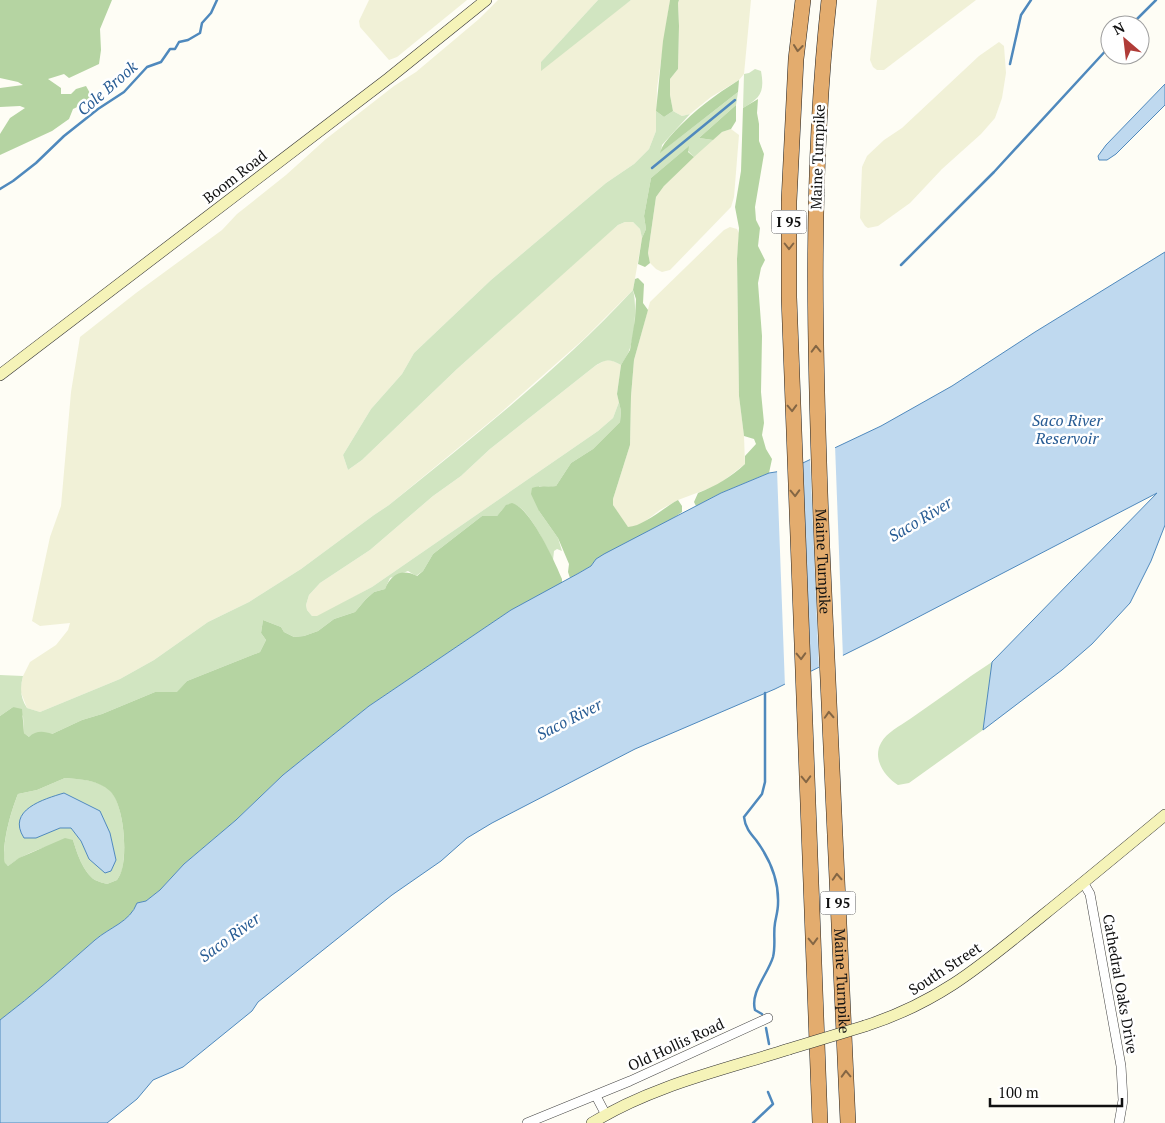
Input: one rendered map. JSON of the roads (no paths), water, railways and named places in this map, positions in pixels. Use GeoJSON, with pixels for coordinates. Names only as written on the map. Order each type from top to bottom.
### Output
{"type":"FeatureCollection","features":[{"type":"Feature","properties":{"kind":"highway","name":"Maine Turnpike"},"geometry":{"type":"LineString","coordinates":[[803,0],[796,59],[789,201],[789,297],[820,1123]]}},
{"type":"Feature","properties":{"kind":"highway","name":"Maine Turnpike"},"geometry":{"type":"LineString","coordinates":[[829,0],[818,121],[815,267],[818,433],[848,1123]]}},
{"type":"Feature","properties":{"kind":"street","name":"Boom Road"},"geometry":{"type":"LineString","coordinates":[[0,375],[345,112],[486,0]]}},
{"type":"Feature","properties":{"kind":"street","name":"South Street"},"geometry":{"type":"LineString","coordinates":[[592,1123],[632,1102],[665,1088],[866,1026],[918,1006],[950,987],[987,961],[1165,815]]}},
{"type":"Feature","properties":{"kind":"street","name":"Cathedral Oaks Drive"},"geometry":{"type":"LineString","coordinates":[[1084,882],[1090,894],[1120,1060],[1123,1100],[1119,1123]]}},
{"type":"Feature","properties":{"kind":"street","name":"Old Hollis Road"},"geometry":{"type":"LineString","coordinates":[[527,1123],[596,1096],[768,1018]]}},
{"type":"Feature","properties":{"kind":"street"},"geometry":{"type":"LineString","coordinates":[[596,1096],[606,1115]]}},
{"type":"Feature","properties":{"kind":"water"},"geometry":{"type":"Polygon","coordinates":[[[1165,84],[1165,105],[1116,154],[1107,160],[1099,160],[1098,156],[1106,145],[1165,84]]]}},
{"type":"Feature","properties":{"kind":"water","name":"Saco River Reservoir"},"geometry":{"type":"Polygon","coordinates":[[[1165,252],[1165,525],[1151,561],[1130,603],[1092,644],[1062,670],[983,730],[992,662],[1157,493],[876,639],[775,689],[635,749],[492,823],[467,838],[441,861],[392,895],[258,1002],[252,1011],[183,1067],[153,1080],[137,1099],[107,1123],[0,1123],[0,1020],[101,935],[125,920],[134,910],[137,903],[146,901],[160,890],[184,864],[236,820],[283,775],[369,706],[511,610],[591,566],[596,559],[604,554],[721,493],[769,473],[788,470],[881,426],[952,386],[1035,332],[1165,252]]]}},
{"type":"Feature","properties":{"kind":"water"},"geometry":{"type":"Polygon","coordinates":[[[64,793],[100,811],[110,833],[116,860],[111,871],[105,873],[89,859],[81,841],[71,828],[60,828],[36,838],[24,838],[20,828],[20,820],[23,813],[38,802],[64,793]]]}},
{"type":"Feature","properties":{"kind":"waterway","name":"Cole Brook"},"geometry":{"type":"LineString","coordinates":[[0,189],[36,163],[64,136],[98,109],[124,92],[147,67],[161,62],[170,49],[175,49],[179,42],[188,40],[200,33],[202,23],[211,13],[217,0]]}},
{"type":"Feature","properties":{"kind":"waterway"},"geometry":{"type":"LineString","coordinates":[[1010,64],[1021,15],[1031,0]]}},
{"type":"Feature","properties":{"kind":"waterway"},"geometry":{"type":"LineString","coordinates":[[1141,15],[1156,0]]}},
{"type":"Feature","properties":{"kind":"waterway"},"geometry":{"type":"LineString","coordinates":[[901,265],[994,172],[1100,57]]}},
{"type":"Feature","properties":{"kind":"waterway"},"geometry":{"type":"LineString","coordinates":[[652,168],[735,100]]}},
{"type":"Feature","properties":{"kind":"waterway"},"geometry":{"type":"LineString","coordinates":[[762,1014],[755,1010],[754,1003],[757,990],[773,957],[778,895],[769,863],[761,847],[748,830],[744,817],[762,794],[765,782],[765,693]]}},
{"type":"Feature","properties":{"kind":"waterway"},"geometry":{"type":"LineString","coordinates":[[766,1028],[769,1044]]}},
{"type":"Feature","properties":{"kind":"waterway"},"geometry":{"type":"LineString","coordinates":[[753,1123],[773,1104],[768,1092]]}},
{"type":"Feature","properties":{"kind":"water label","name":"Saco River"},"geometry":{"type":"Point","coordinates":[920,519]}},
{"type":"Feature","properties":{"kind":"water label","name":"Saco River"},"geometry":{"type":"Point","coordinates":[569,719]}},
{"type":"Feature","properties":{"kind":"water label","name":"Saco River"},"geometry":{"type":"Point","coordinates":[229,937]}}]}
